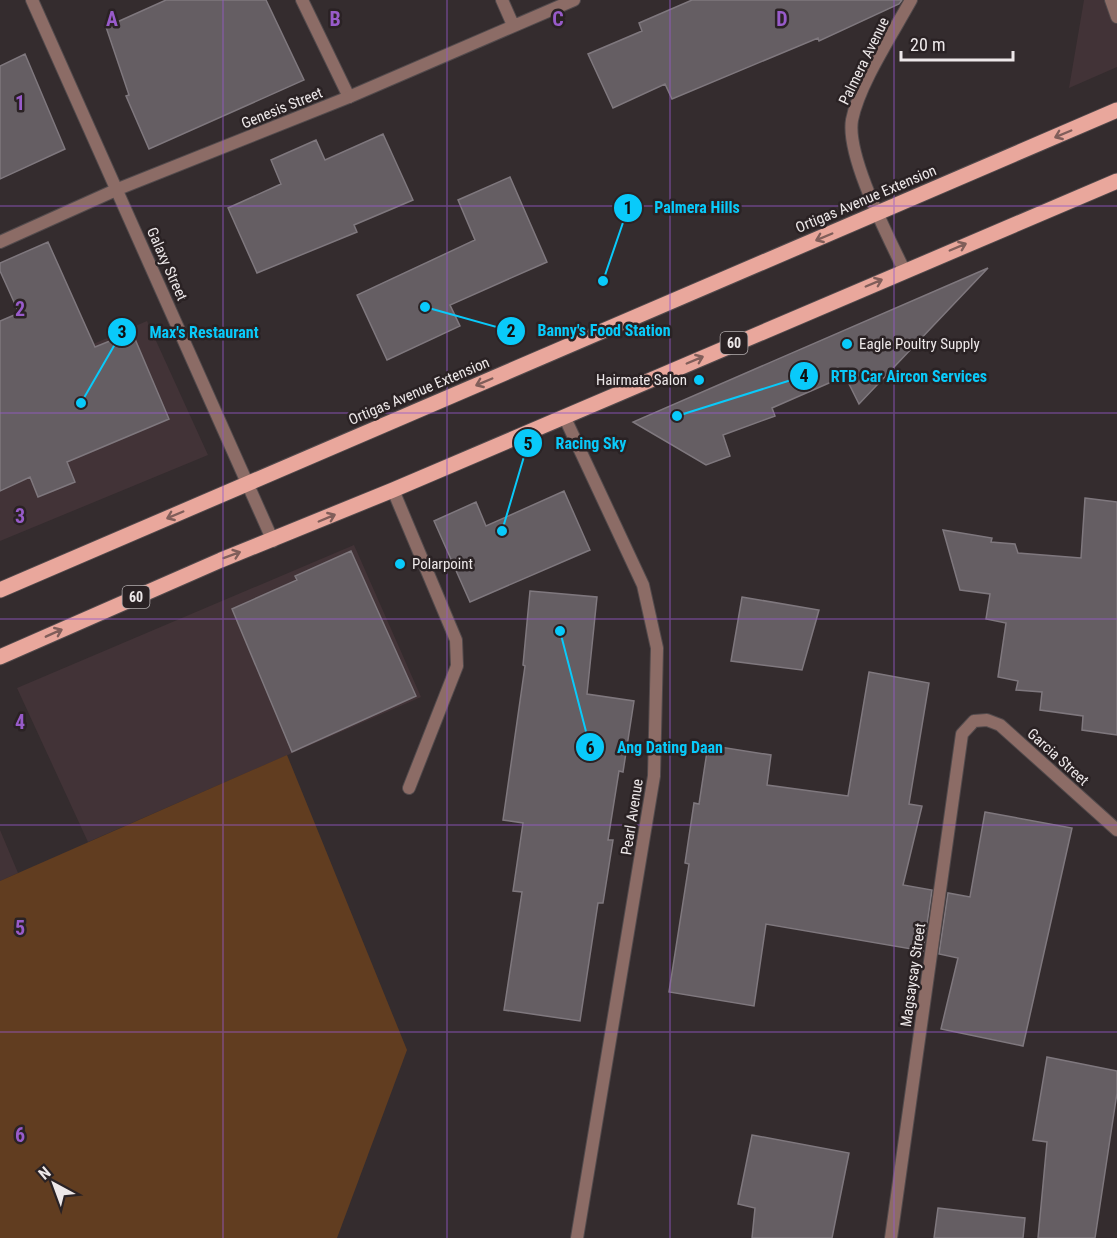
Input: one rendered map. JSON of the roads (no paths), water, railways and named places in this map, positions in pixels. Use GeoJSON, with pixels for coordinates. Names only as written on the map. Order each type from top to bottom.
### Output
{"type":"FeatureCollection","features":[{"type":"Feature","properties":{"kind":"main road","name":"Ortigas Avenue Extension"},"geometry":{"type":"LineString","coordinates":[[0,590],[1117,110]]}},
{"type":"Feature","properties":{"kind":"main road","name":"60"},"geometry":{"type":"LineString","coordinates":[[0,657],[221,560],[273,541],[1117,181]]}},
{"type":"Feature","properties":{"kind":"street","name":"Galaxy Street"},"geometry":{"type":"LineString","coordinates":[[32,0],[273,541]]}},
{"type":"Feature","properties":{"kind":"street"},"geometry":{"type":"LineString","coordinates":[[302,0],[349,97]]}},
{"type":"Feature","properties":{"kind":"street"},"geometry":{"type":"LineString","coordinates":[[502,0],[513,25]]}},
{"type":"Feature","properties":{"kind":"street","name":"Genesis Street"},"geometry":{"type":"LineString","coordinates":[[0,242],[118,189],[349,97],[574,0]]}},
{"type":"Feature","properties":{"kind":"street","name":"Palmera Avenue"},"geometry":{"type":"LineString","coordinates":[[904,270],[878,214],[853,147],[852,121],[859,97],[911,0]]}},
{"type":"Feature","properties":{"kind":"street"},"geometry":{"type":"LineString","coordinates":[[1111,0],[1117,17]]}},
{"type":"Feature","properties":{"kind":"street","name":"Pearl Avenue"},"geometry":{"type":"LineString","coordinates":[[564,416],[643,585],[657,648],[654,776],[577,1238]]}},
{"type":"Feature","properties":{"kind":"street"},"geometry":{"type":"LineString","coordinates":[[393,490],[456,640],[457,657],[454,675],[409,788]]}},
{"type":"Feature","properties":{"kind":"street","name":"Garcia Street"},"geometry":{"type":"LineString","coordinates":[[974,721],[987,720],[1000,724],[1117,830]]}},
{"type":"Feature","properties":{"kind":"street","name":"Magsaysay Street"},"geometry":{"type":"LineString","coordinates":[[891,1238],[959,750],[962,734],[974,721]]}},
{"type":"Feature","properties":{"kind":"place","name":"Palmera Hills"},"geometry":{"type":"Point","coordinates":[603,281]}},
{"type":"Feature","properties":{"kind":"place","name":"Banny's Food Station"},"geometry":{"type":"Point","coordinates":[425,307]}},
{"type":"Feature","properties":{"kind":"place","name":"Eagle Poultry Supply"},"geometry":{"type":"Point","coordinates":[847,344]}},
{"type":"Feature","properties":{"kind":"place","name":"Hairmate Salon"},"geometry":{"type":"Point","coordinates":[699,380]}},
{"type":"Feature","properties":{"kind":"place","name":"Max's Restaurant"},"geometry":{"type":"Point","coordinates":[81,403]}},
{"type":"Feature","properties":{"kind":"place","name":"RTB Car Aircon Services"},"geometry":{"type":"Point","coordinates":[677,416]}},
{"type":"Feature","properties":{"kind":"place","name":"Racing Sky"},"geometry":{"type":"Point","coordinates":[502,531]}},
{"type":"Feature","properties":{"kind":"place","name":"Polarpoint"},"geometry":{"type":"Point","coordinates":[400,564]}},
{"type":"Feature","properties":{"kind":"place","name":"Ang Dating Daan"},"geometry":{"type":"Point","coordinates":[560,631]}}]}
